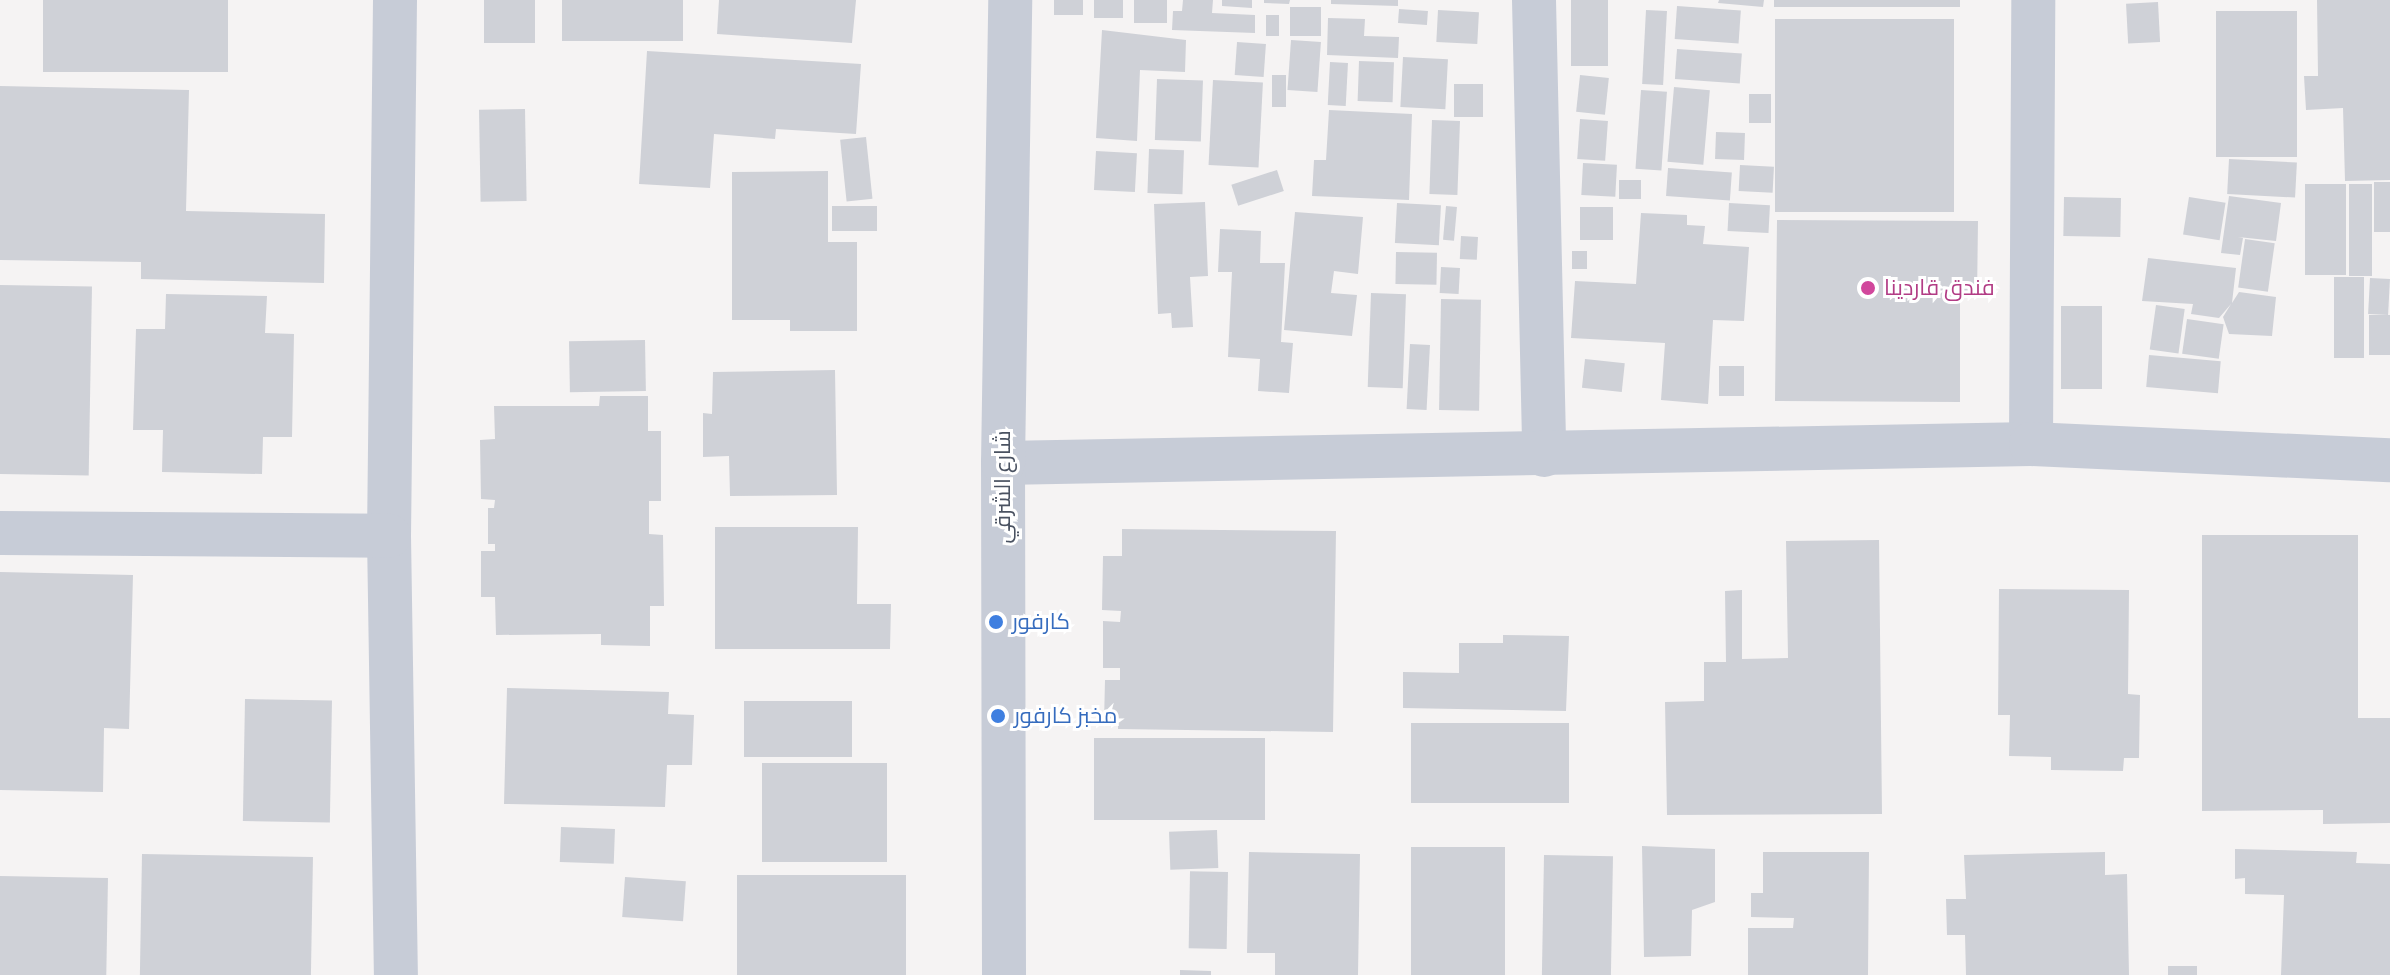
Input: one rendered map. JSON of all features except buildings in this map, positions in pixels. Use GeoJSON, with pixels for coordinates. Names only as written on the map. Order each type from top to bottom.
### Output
{"type":"FeatureCollection","features":[{"type":"Feature","properties":{"kind":"street"},"geometry":{"type":"LineString","coordinates":[[395,0],[389,536],[396,975]]}},
{"type":"Feature","properties":{"kind":"street","name":"شارع الشرقي"},"geometry":{"type":"LineString","coordinates":[[1004,975],[1003,463],[1010,0]]}},
{"type":"Feature","properties":{"kind":"street"},"geometry":{"type":"LineString","coordinates":[[1534,0],[1544,455]]}},
{"type":"Feature","properties":{"kind":"street"},"geometry":{"type":"LineString","coordinates":[[2031,444],[2033,0]]}},
{"type":"Feature","properties":{"kind":"street"},"geometry":{"type":"LineString","coordinates":[[1003,463],[2031,444],[2390,460]]}},
{"type":"Feature","properties":{"kind":"street"},"geometry":{"type":"LineString","coordinates":[[0,533],[389,536]]}},
{"type":"Feature","properties":{"kind":"place","name":"فندق قاردينا"},"geometry":{"type":"Point","coordinates":[1868,288]}},
{"type":"Feature","properties":{"kind":"place","name":"كارفور"},"geometry":{"type":"Point","coordinates":[996,622]}},
{"type":"Feature","properties":{"kind":"place","name":"مخبز كارفور"},"geometry":{"type":"Point","coordinates":[998,716]}}]}
